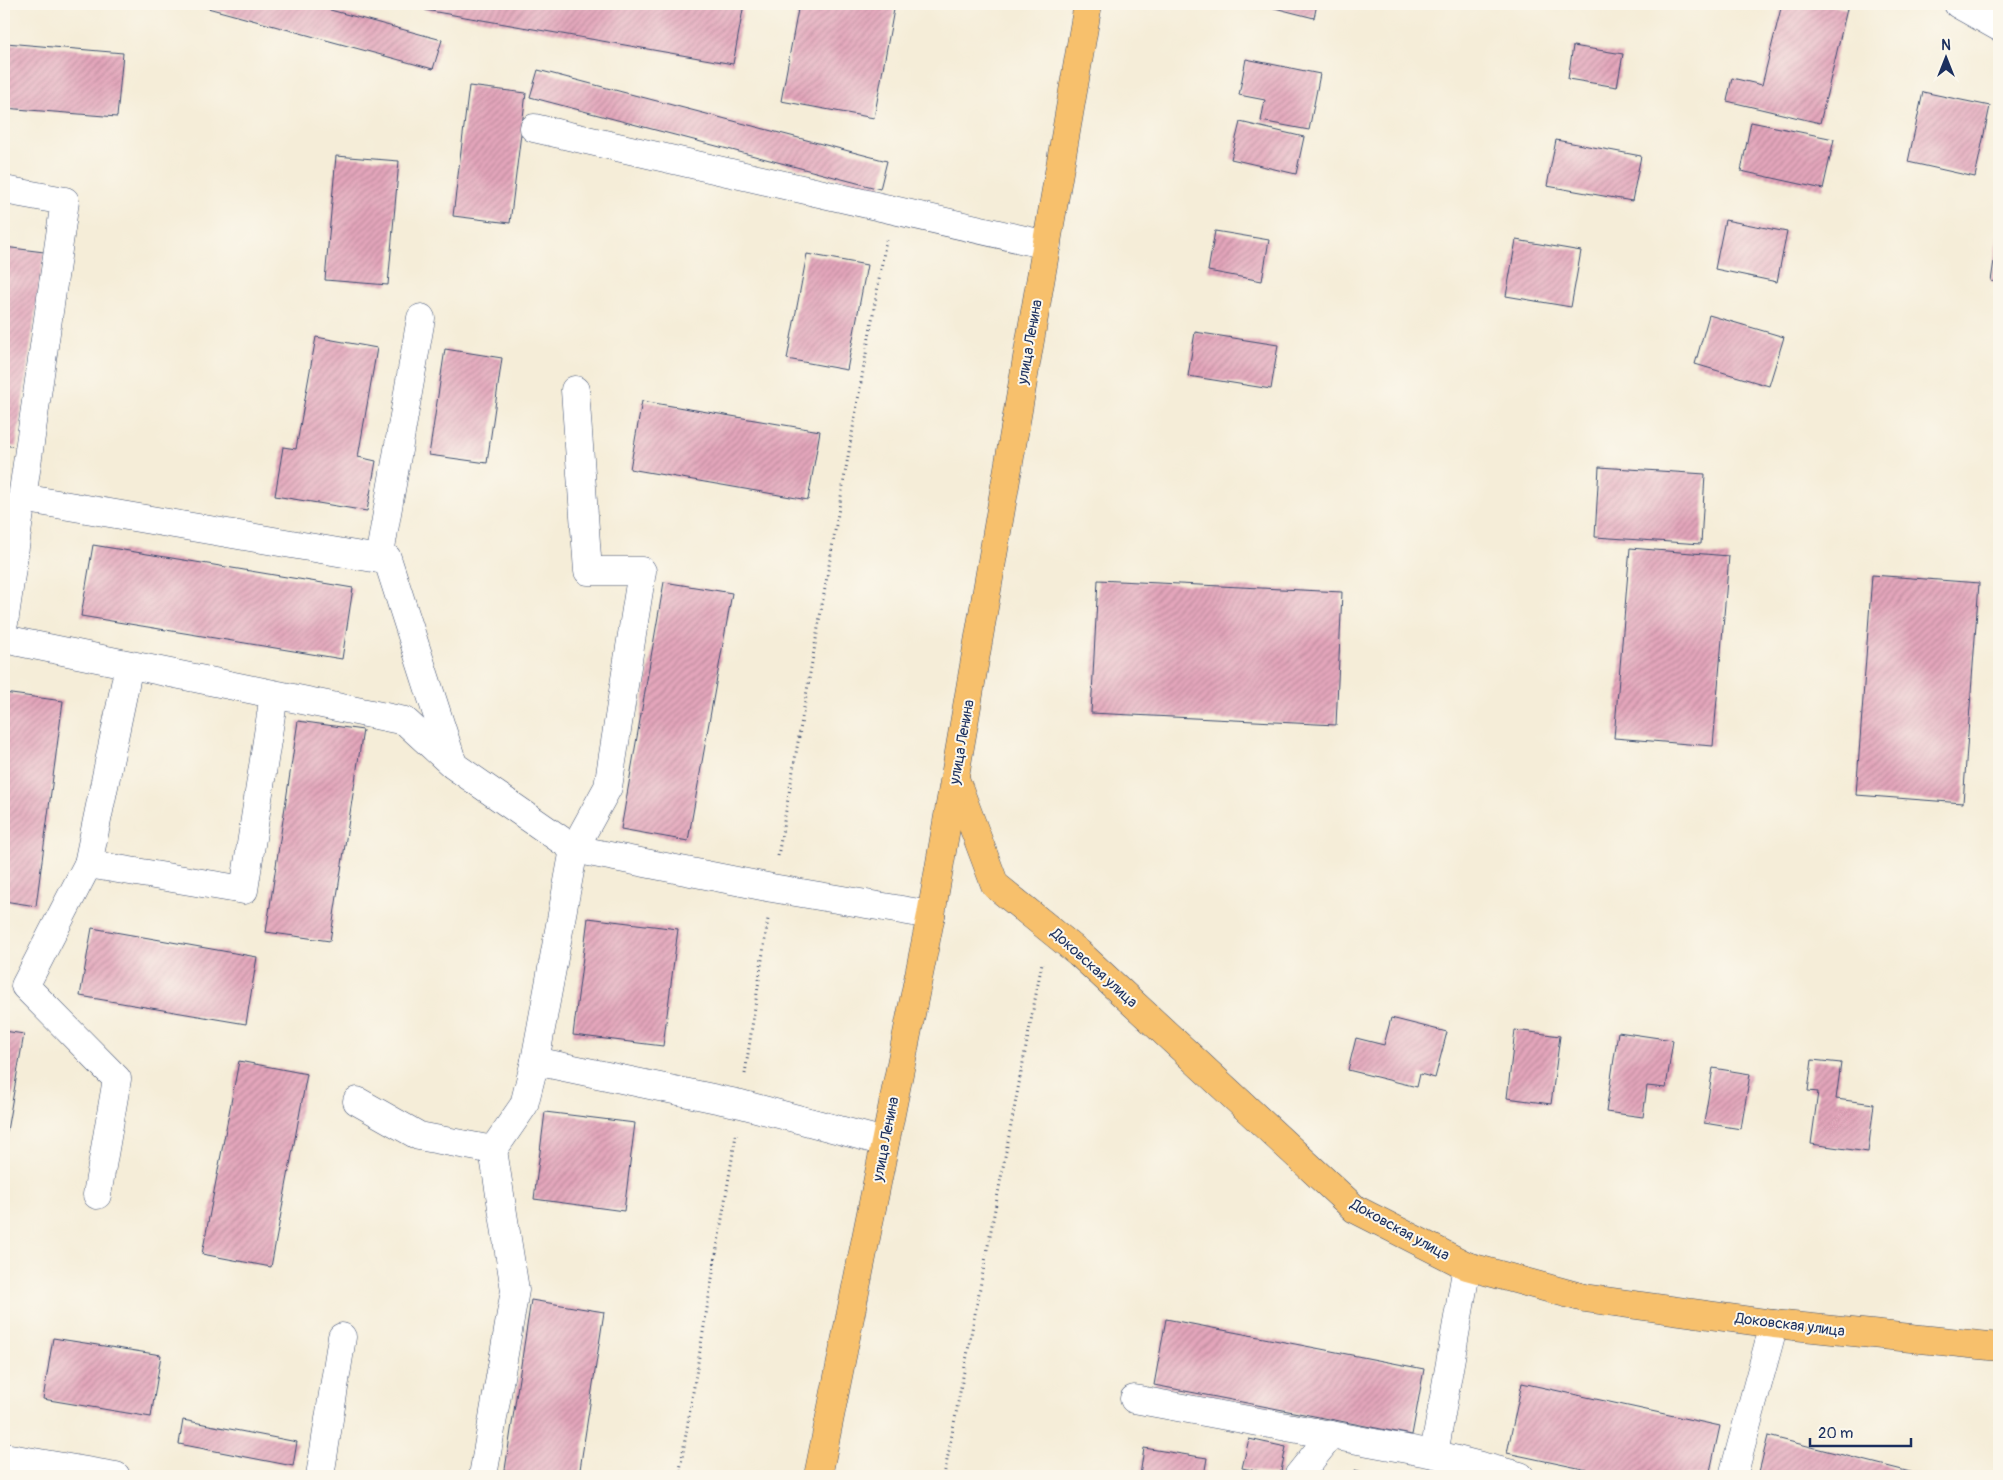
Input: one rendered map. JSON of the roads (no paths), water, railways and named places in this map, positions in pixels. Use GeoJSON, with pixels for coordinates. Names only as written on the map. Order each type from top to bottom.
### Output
{"type":"FeatureCollection","features":[{"type":"Feature","properties":{"kind":"main road","name":"улица Ленина"},"geometry":{"type":"LineString","coordinates":[[818,1476],[932,915],[1088,4]]}},
{"type":"Feature","properties":{"kind":"main road","name":"Доковская улица"},"geometry":{"type":"LineString","coordinates":[[956,781],[995,885],[1079,953],[1356,1209],[1466,1266],[1584,1298],[1774,1324],[1999,1348]]}},
{"type":"Feature","properties":{"kind":"street"},"geometry":{"type":"LineString","coordinates":[[1958,4],[1999,27]]}},
{"type":"Feature","properties":{"kind":"street"},"geometry":{"type":"LineString","coordinates":[[534,128],[1047,245]]}},
{"type":"Feature","properties":{"kind":"street"},"geometry":{"type":"LineString","coordinates":[[4,190],[65,201],[4,623]]}},
{"type":"Feature","properties":{"kind":"street"},"geometry":{"type":"LineString","coordinates":[[379,559],[421,318]]}},
{"type":"Feature","properties":{"kind":"street"},"geometry":{"type":"LineString","coordinates":[[483,1476],[515,1290],[494,1150],[524,1105],[536,1061],[574,848],[608,787],[642,571],[588,571],[575,390]]}},
{"type":"Feature","properties":{"kind":"street"},"geometry":{"type":"LineString","coordinates":[[22,498],[379,559],[387,558],[454,765]]}},
{"type":"Feature","properties":{"kind":"street"},"geometry":{"type":"LineString","coordinates":[[4,639],[405,721],[454,765],[574,848],[772,888],[932,915]]}},
{"type":"Feature","properties":{"kind":"street"},"geometry":{"type":"LineString","coordinates":[[98,1195],[117,1079],[25,986],[88,864],[129,665]]}},
{"type":"Feature","properties":{"kind":"street"},"geometry":{"type":"LineString","coordinates":[[88,864],[244,890],[274,695]]}},
{"type":"Feature","properties":{"kind":"street"},"geometry":{"type":"LineString","coordinates":[[536,1061],[741,1104],[885,1142]]}},
{"type":"Feature","properties":{"kind":"street"},"geometry":{"type":"LineString","coordinates":[[357,1101],[419,1136],[494,1150]]}},
{"type":"Feature","properties":{"kind":"street"},"geometry":{"type":"LineString","coordinates":[[1434,1454],[1466,1266]]}},
{"type":"Feature","properties":{"kind":"street"},"geometry":{"type":"LineString","coordinates":[[1734,1476],[1774,1324]]}},
{"type":"Feature","properties":{"kind":"street"},"geometry":{"type":"LineString","coordinates":[[320,1476],[342,1337]]}},
{"type":"Feature","properties":{"kind":"street"},"geometry":{"type":"LineString","coordinates":[[1134,1400],[1434,1454],[1520,1476]]}},
{"type":"Feature","properties":{"kind":"street"},"geometry":{"type":"LineString","coordinates":[[1298,1476],[1330,1435]]}},
{"type":"Feature","properties":{"kind":"street"},"geometry":{"type":"LineString","coordinates":[[4,1457],[116,1476]]}}]}
